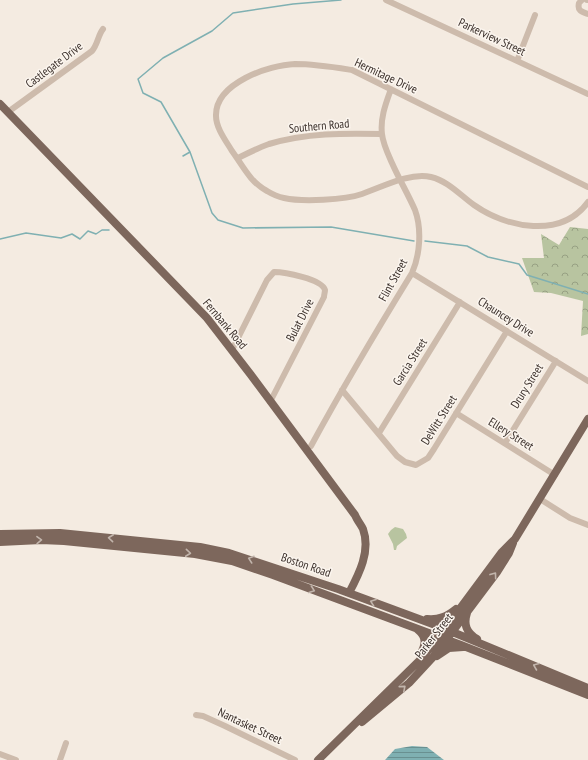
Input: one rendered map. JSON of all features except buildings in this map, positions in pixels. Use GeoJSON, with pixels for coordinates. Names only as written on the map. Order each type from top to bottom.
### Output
{"type":"FeatureCollection","features":[{"type":"Feature","properties":{"kind":"main road","name":"Fernbank Road"},"geometry":{"type":"LineString","coordinates":[[0,104],[207,318],[293,431],[350,510],[363,529],[365,542],[365,554],[359,574],[350,593]]}},
{"type":"Feature","properties":{"kind":"main road","name":"Parker Street"},"geometry":{"type":"LineString","coordinates":[[318,760],[350,729],[364,721],[405,686],[417,669],[449,631],[469,603],[501,566],[515,538],[588,420]]}},
{"type":"Feature","properties":{"kind":"main road","name":"Boston Road"},"geometry":{"type":"LineString","coordinates":[[0,534],[60,533],[206,548],[237,554],[350,593],[495,649],[588,688]]}},
{"type":"Feature","properties":{"kind":"main road","name":"Boston Road"},"geometry":{"type":"LineString","coordinates":[[0,542],[56,540],[188,553],[218,558],[273,575],[472,649],[588,695]]}},
{"type":"Feature","properties":{"kind":"main road"},"geometry":{"type":"LineString","coordinates":[[410,616],[436,620],[449,615],[469,603]]}},
{"type":"Feature","properties":{"kind":"main road"},"geometry":{"type":"LineString","coordinates":[[469,603],[466,621],[468,631],[476,638],[495,649]]}},
{"type":"Feature","properties":{"kind":"main road"},"geometry":{"type":"LineString","coordinates":[[414,628],[421,632],[425,640],[425,646],[417,669]]}},
{"type":"Feature","properties":{"kind":"main road"},"geometry":{"type":"LineString","coordinates":[[417,669],[445,650],[457,647],[472,649]]}},
{"type":"Feature","properties":{"kind":"street","name":"Parkerview Street"},"geometry":{"type":"LineString","coordinates":[[386,0],[588,94]]}},
{"type":"Feature","properties":{"kind":"street"},"geometry":{"type":"LineString","coordinates":[[582,0],[578,9],[581,12],[588,14]]}},
{"type":"Feature","properties":{"kind":"street"},"geometry":{"type":"LineString","coordinates":[[517,61],[535,15]]}},
{"type":"Feature","properties":{"kind":"street","name":"Castlegate Drive"},"geometry":{"type":"LineString","coordinates":[[8,112],[92,51],[99,40],[99,34],[103,29]]}},
{"type":"Feature","properties":{"kind":"street","name":"Hermitage Drive"},"geometry":{"type":"LineString","coordinates":[[588,187],[352,70],[318,64],[294,64],[264,70],[245,78],[228,90],[218,105],[216,116],[218,126],[247,174],[255,183],[268,192],[284,198],[321,199],[360,195],[400,180],[430,177],[448,184],[473,204],[494,217],[506,221],[534,226],[548,226],[573,218],[588,202]]}},
{"type":"Feature","properties":{"kind":"street","name":"Flint Street"},"geometry":{"type":"LineString","coordinates":[[311,446],[416,264],[419,247],[415,211],[386,148],[382,134],[382,122],[391,89]]}},
{"type":"Feature","properties":{"kind":"street","name":"Southern Road"},"geometry":{"type":"LineString","coordinates":[[238,158],[268,145],[299,137],[347,134],[382,134]]}},
{"type":"Feature","properties":{"kind":"street","name":"Bulat Drive"},"geometry":{"type":"LineString","coordinates":[[232,350],[267,280],[274,272],[305,278],[316,282],[325,290],[324,297],[270,402]]}},
{"type":"Feature","properties":{"kind":"street","name":"Chauncey Drive"},"geometry":{"type":"LineString","coordinates":[[412,273],[588,381]]}},
{"type":"Feature","properties":{"kind":"street","name":"Garcia Street"},"geometry":{"type":"LineString","coordinates":[[379,433],[460,302]]}},
{"type":"Feature","properties":{"kind":"street","name":"DeWitt Street"},"geometry":{"type":"LineString","coordinates":[[342,390],[401,460],[416,465],[428,458],[507,331]]}},
{"type":"Feature","properties":{"kind":"street","name":"Drury Street"},"geometry":{"type":"LineString","coordinates":[[505,443],[556,361]]}},
{"type":"Feature","properties":{"kind":"street","name":"Ellery Street"},"geometry":{"type":"LineString","coordinates":[[456,413],[555,475]]}},
{"type":"Feature","properties":{"kind":"street"},"geometry":{"type":"LineString","coordinates":[[540,499],[570,518],[588,525]]}},
{"type":"Feature","properties":{"kind":"street","name":"Nantasket Street"},"geometry":{"type":"LineString","coordinates":[[196,715],[203,716],[225,726],[295,760]]}},
{"type":"Feature","properties":{"kind":"street"},"geometry":{"type":"LineString","coordinates":[[60,760],[66,742]]}},
{"type":"Feature","properties":{"kind":"street"},"geometry":{"type":"LineString","coordinates":[[0,754],[16,760]]}},
{"type":"Feature","properties":{"kind":"green space"},"geometry":{"type":"Polygon","coordinates":[[[570,227],[588,229],[588,334],[581,336],[583,301],[551,293],[534,292],[522,258],[544,258],[541,234],[559,245],[570,227]]]}},
{"type":"Feature","properties":{"kind":"green space"},"geometry":{"type":"Polygon","coordinates":[[[395,527],[403,529],[407,538],[397,546],[396,550],[394,550],[388,534],[395,527]]]}},
{"type":"Feature","properties":{"kind":"water"},"geometry":{"type":"Polygon","coordinates":[[[412,746],[427,747],[444,760],[385,760],[395,749],[412,746]]]}},
{"type":"Feature","properties":{"kind":"waterway"},"geometry":{"type":"LineString","coordinates":[[341,0],[293,4],[233,13],[212,31],[163,58],[138,79],[143,93],[161,102],[190,152],[212,213],[218,220],[243,228],[331,227],[414,241]]}},
{"type":"Feature","properties":{"kind":"waterway"},"geometry":{"type":"LineString","coordinates":[[183,156],[190,152]]}},
{"type":"Feature","properties":{"kind":"waterway"},"geometry":{"type":"LineString","coordinates":[[0,239],[26,233],[61,238],[72,234],[80,239],[88,231],[96,234],[102,230],[109,230]]}},
{"type":"Feature","properties":{"kind":"waterway"},"geometry":{"type":"LineString","coordinates":[[425,241],[467,246],[488,257],[519,264],[527,275],[588,294]]}}]}
